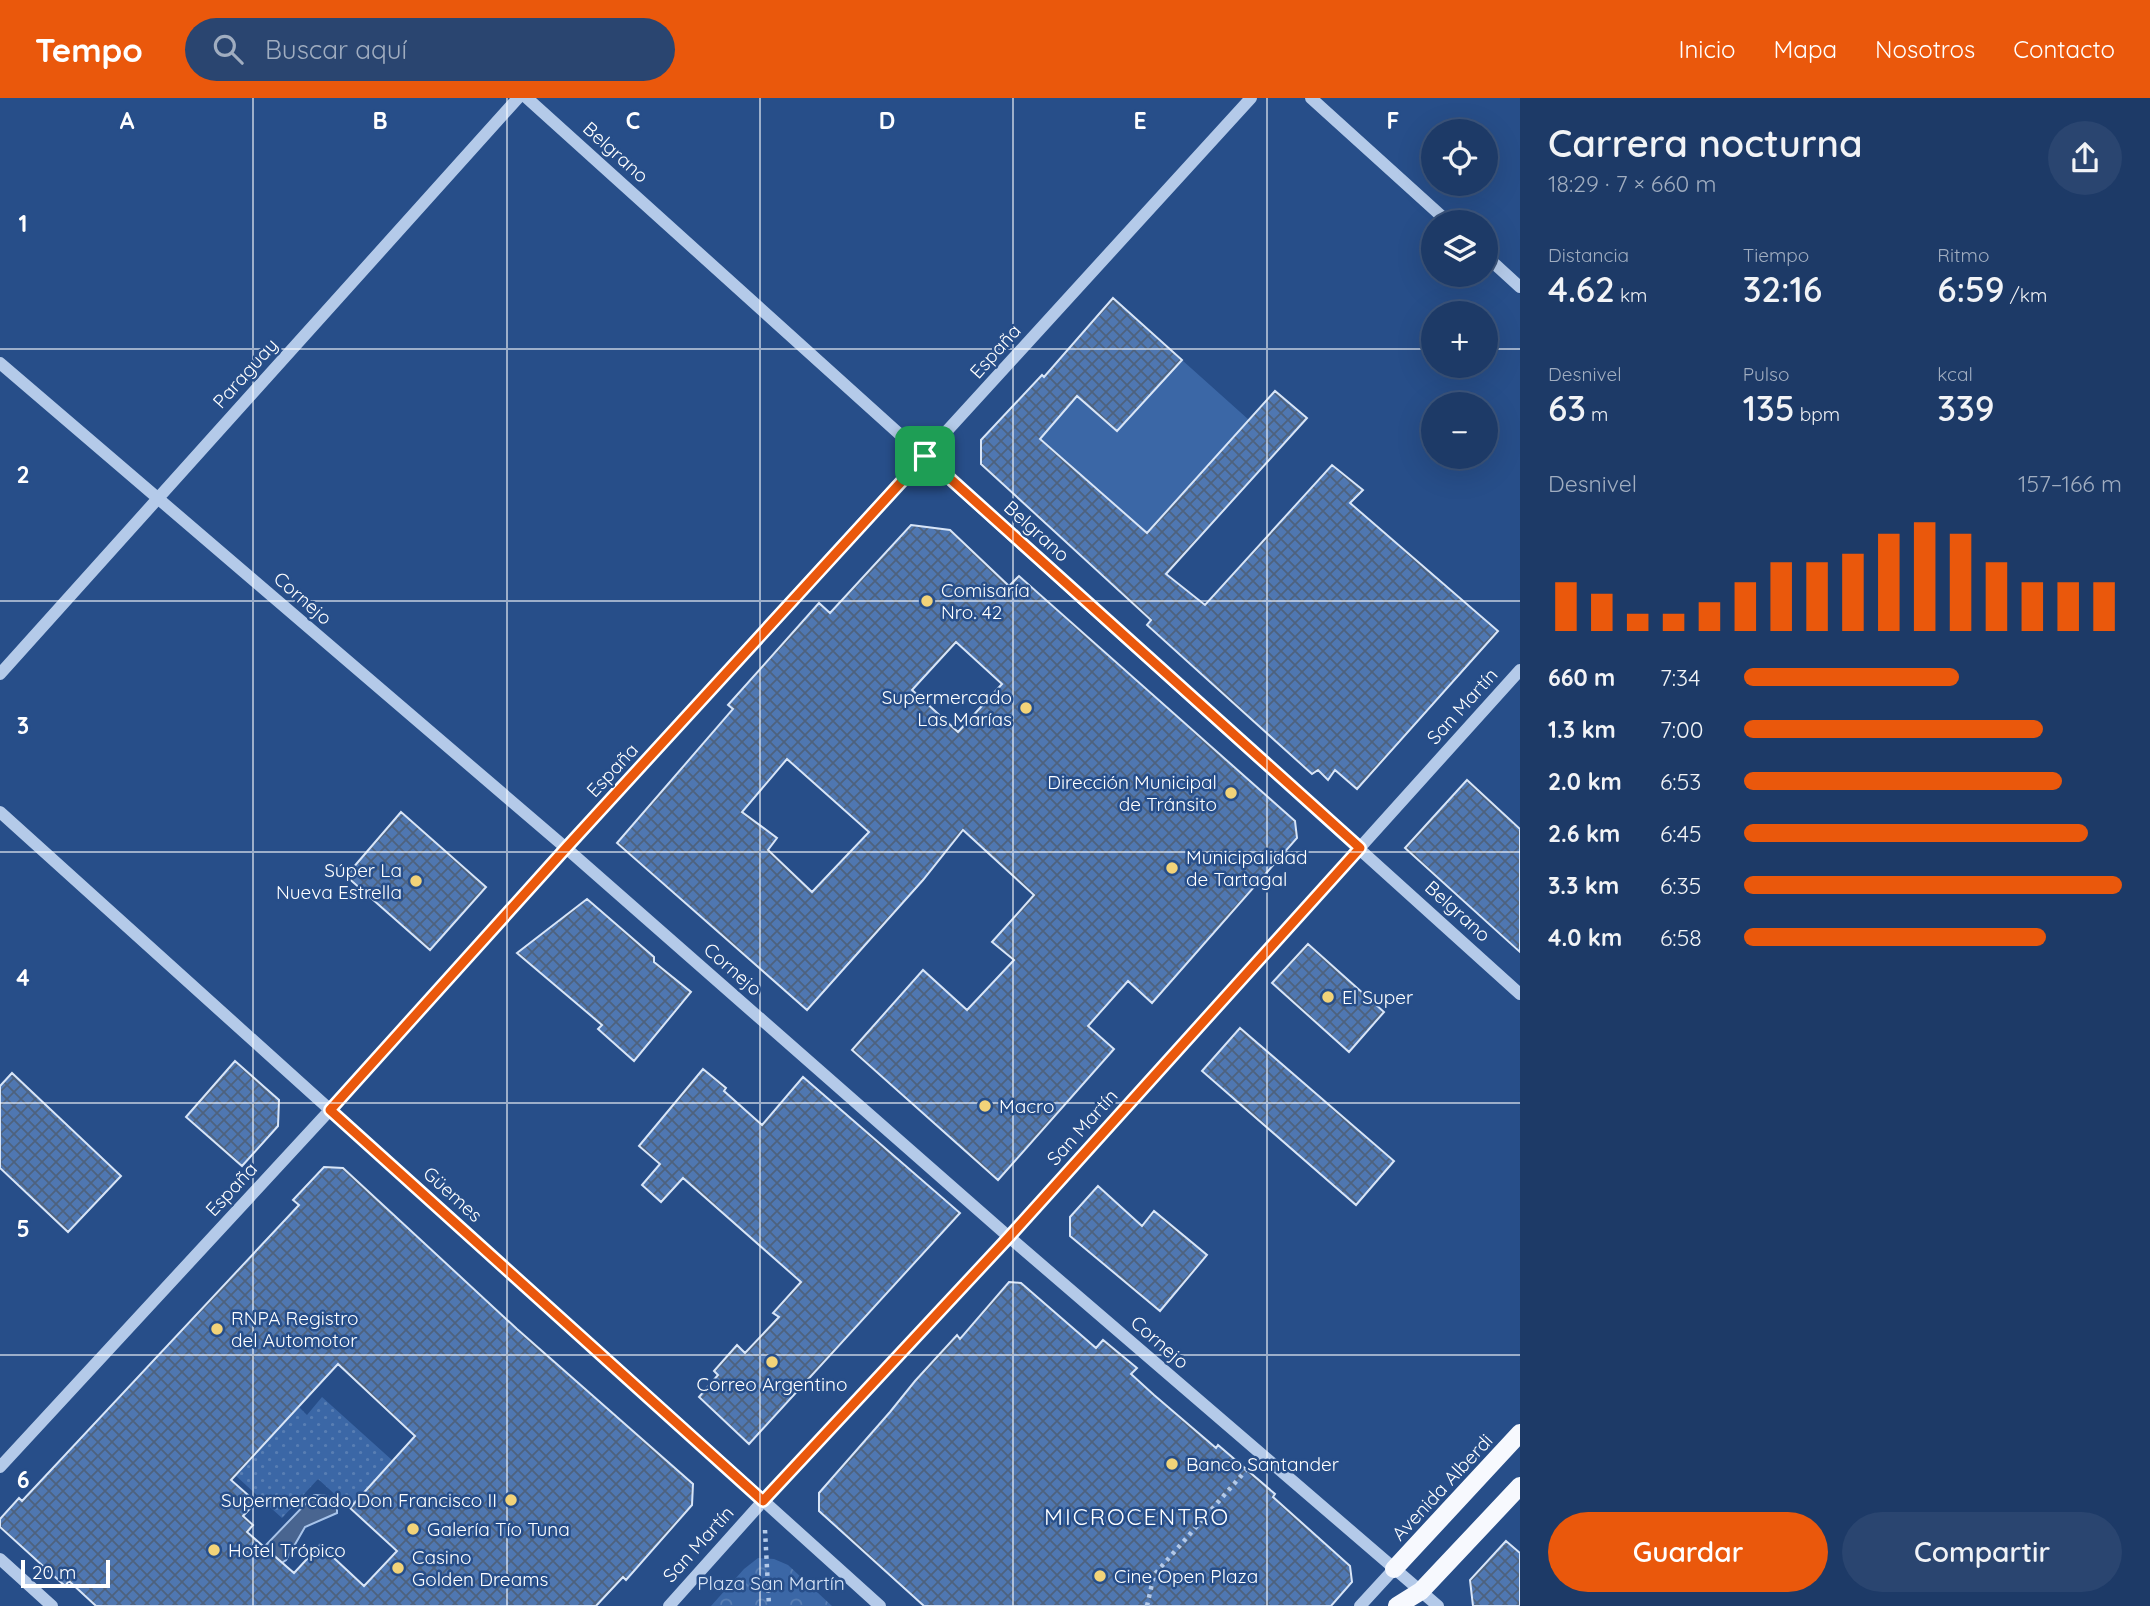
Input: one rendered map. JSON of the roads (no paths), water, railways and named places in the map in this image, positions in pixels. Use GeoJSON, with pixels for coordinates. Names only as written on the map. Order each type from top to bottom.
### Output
{"type":"FeatureCollection","features":[{"type":"Feature","properties":{"kind":"main road","name":"Avenida Alberdi"},"geometry":{"type":"LineString","coordinates":[[1394,1569],[1520,1433]]}},
{"type":"Feature","properties":{"kind":"main road"},"geometry":{"type":"LineString","coordinates":[[1397,1606],[1421,1591],[1520,1486]]}},
{"type":"Feature","properties":{"kind":"street","name":"Paraguay"},"geometry":{"type":"LineString","coordinates":[[0,674],[518,98]]}},
{"type":"Feature","properties":{"kind":"street","name":"Belgrano"},"geometry":{"type":"LineString","coordinates":[[527,98],[1520,994]]}},
{"type":"Feature","properties":{"kind":"street","name":"España"},"geometry":{"type":"LineString","coordinates":[[0,1467],[330,1110],[1251,98]]}},
{"type":"Feature","properties":{"kind":"street"},"geometry":{"type":"LineString","coordinates":[[1311,98],[1435,210]]}},
{"type":"Feature","properties":{"kind":"street"},"geometry":{"type":"LineString","coordinates":[[1498,267],[1520,287]]}},
{"type":"Feature","properties":{"kind":"street","name":"Cornejo"},"geometry":{"type":"LineString","coordinates":[[0,363],[566,848],[1009,1237],[1438,1606]]}},
{"type":"Feature","properties":{"kind":"street","name":"San Martín"},"geometry":{"type":"LineString","coordinates":[[669,1606],[1009,1237],[1520,670]]}},
{"type":"Feature","properties":{"kind":"street","name":"Güemes"},"geometry":{"type":"LineString","coordinates":[[0,812],[880,1606]]}},
{"type":"Feature","properties":{"kind":"street"},"geometry":{"type":"LineString","coordinates":[[0,1559],[52,1606]]}},
{"type":"Feature","properties":{"kind":"street"},"geometry":{"type":"LineString","coordinates":[[1360,1606],[1394,1569]]}},
{"type":"Feature","properties":{"kind":"place","name":"Comisaría Nro. 42"},"geometry":{"type":"Point","coordinates":[927,601]}},
{"type":"Feature","properties":{"kind":"place","name":"Supermercado Las Marías"},"geometry":{"type":"Point","coordinates":[1026,708]}},
{"type":"Feature","properties":{"kind":"place","name":"Dirección Municipal de Tránsito"},"geometry":{"type":"Point","coordinates":[1231,793]}},
{"type":"Feature","properties":{"kind":"place","name":"Municipalidad de Tartagal"},"geometry":{"type":"Point","coordinates":[1172,868]}},
{"type":"Feature","properties":{"kind":"place","name":"Súper La Nueva Estrella"},"geometry":{"type":"Point","coordinates":[416,881]}},
{"type":"Feature","properties":{"kind":"place","name":"El Super"},"geometry":{"type":"Point","coordinates":[1328,997]}},
{"type":"Feature","properties":{"kind":"place","name":"Macro"},"geometry":{"type":"Point","coordinates":[985,1106]}},
{"type":"Feature","properties":{"kind":"place","name":"RNPA Registro del Automotor"},"geometry":{"type":"Point","coordinates":[217,1329]}},
{"type":"Feature","properties":{"kind":"place","name":"Correo Argentino"},"geometry":{"type":"Point","coordinates":[772,1362]}},
{"type":"Feature","properties":{"kind":"place","name":"Banco Santander"},"geometry":{"type":"Point","coordinates":[1172,1464]}},
{"type":"Feature","properties":{"kind":"place","name":"Supermercado Don Francisco II"},"geometry":{"type":"Point","coordinates":[511,1500]}},
{"type":"Feature","properties":{"kind":"place","name":"Galería Tío Tuna"},"geometry":{"type":"Point","coordinates":[413,1529]}},
{"type":"Feature","properties":{"kind":"place","name":"Hotel Trópico"},"geometry":{"type":"Point","coordinates":[214,1550]}},
{"type":"Feature","properties":{"kind":"place","name":"Casino Golden Dreams"},"geometry":{"type":"Point","coordinates":[398,1568]}},
{"type":"Feature","properties":{"kind":"place","name":"Cine Open Plaza"},"geometry":{"type":"Point","coordinates":[1100,1576]}},
{"type":"Feature","properties":{"kind":"district","name":"MICROCENTRO"},"geometry":{"type":"Point","coordinates":[1137,1517]}},
{"type":"Feature","properties":{"kind":"park label","name":"Plaza San Martín"},"geometry":{"type":"Point","coordinates":[771,1583]}}]}
